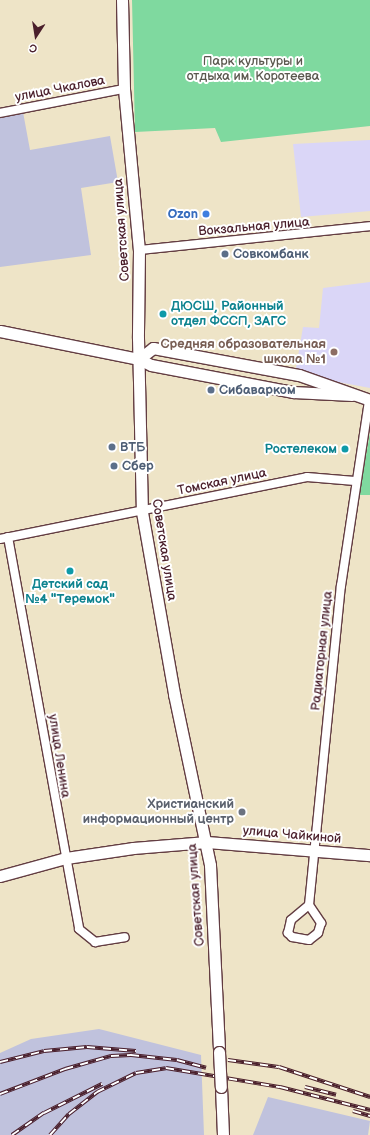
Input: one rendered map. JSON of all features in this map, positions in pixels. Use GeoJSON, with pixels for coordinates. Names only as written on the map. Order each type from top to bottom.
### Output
{"type":"FeatureCollection","features":[{"type":"Feature","properties":{"kind":"main road","name":"Советская улица"},"geometry":{"type":"LineString","coordinates":[[122,0],[124,89],[139,250],[139,359],[142,512],[174,694],[207,842],[210,865],[223,1135]]}},
{"type":"Feature","properties":{"kind":"main road"},"geometry":{"type":"LineString","coordinates":[[0,331],[139,359],[151,365],[293,392],[352,395]]}},
{"type":"Feature","properties":{"kind":"main road"},"geometry":{"type":"LineString","coordinates":[[139,359],[153,348],[299,375],[352,395],[370,400]]}},
{"type":"Feature","properties":{"kind":"main road","name":"улица Чайкиной"},"geometry":{"type":"LineString","coordinates":[[0,876],[66,858],[132,848],[207,842],[370,855]]}},
{"type":"Feature","properties":{"kind":"street","name":"улица Чкалова"},"geometry":{"type":"LineString","coordinates":[[0,113],[124,89]]}},
{"type":"Feature","properties":{"kind":"street","name":"Вокзальная улица"},"geometry":{"type":"LineString","coordinates":[[139,250],[370,226]]}},
{"type":"Feature","properties":{"kind":"street","name":"Радиаторная улица"},"geometry":{"type":"LineString","coordinates":[[309,905],[313,851],[355,481],[370,400]]}},
{"type":"Feature","properties":{"kind":"street","name":"Томская улица"},"geometry":{"type":"LineString","coordinates":[[4,538],[142,512],[307,477],[355,481]]}},
{"type":"Feature","properties":{"kind":"street","name":"улица Ленина"},"geometry":{"type":"LineString","coordinates":[[4,538],[79,929],[95,942],[125,936]]}},
{"type":"Feature","properties":{"kind":"street"},"geometry":{"type":"LineString","coordinates":[[309,905],[321,923],[318,933],[309,940],[292,937],[288,933],[291,920],[309,905]]}},
{"type":"Feature","properties":{"kind":"shaded area"},"geometry":{"type":"Polygon","coordinates":[[[23,112],[30,150],[110,136],[118,182],[81,188],[91,255],[0,267],[0,117],[23,112]]]}},
{"type":"Feature","properties":{"kind":"shaded area"},"geometry":{"type":"Polygon","coordinates":[[[370,140],[370,211],[301,217],[293,144],[370,140]]]}},
{"type":"Feature","properties":{"kind":"shaded area","name":"Средняя образовательная школа №1"},"geometry":{"type":"Polygon","coordinates":[[[370,282],[370,388],[295,374],[303,327],[319,328],[323,288],[370,282]]]}},
{"type":"Feature","properties":{"kind":"shaded area"},"geometry":{"type":"Polygon","coordinates":[[[99,1029],[201,1055],[204,1135],[0,1135],[0,1053],[31,1039],[99,1029]]]}},
{"type":"Feature","properties":{"kind":"shaded area"},"geometry":{"type":"Polygon","coordinates":[[[268,1097],[370,1121],[368,1135],[253,1135],[268,1097]]]}},
{"type":"Feature","properties":{"kind":"green space","name":"Парк культуры и отдыха им. Коротеева"},"geometry":{"type":"Polygon","coordinates":[[[132,0],[370,0],[370,126],[221,142],[215,128],[135,132],[132,0]]]}},
{"type":"Feature","properties":{"kind":"green space"},"geometry":{"type":"Polygon","coordinates":[[[370,433],[370,495],[359,495],[370,433]]]}},
{"type":"Feature","properties":{"kind":"railway"},"geometry":{"type":"LineString","coordinates":[[0,1062],[44,1051],[87,1047],[136,1051]]}},
{"type":"Feature","properties":{"kind":"railway"},"geometry":{"type":"LineString","coordinates":[[0,1094],[65,1069],[111,1056],[131,1055],[177,1060],[206,1068]]}},
{"type":"Feature","properties":{"kind":"railway"},"geometry":{"type":"LineString","coordinates":[[228,1060],[279,1067],[370,1097]]}},
{"type":"Feature","properties":{"kind":"railway"},"geometry":{"type":"LineString","coordinates":[[50,1135],[69,1114],[97,1092],[136,1073],[166,1068],[280,1087],[370,1110]]}},
{"type":"Feature","properties":{"kind":"railway"},"geometry":{"type":"LineString","coordinates":[[12,1135],[44,1113],[102,1084]]}},
{"type":"Feature","properties":{"kind":"railway"},"geometry":{"type":"LineString","coordinates":[[305,1087],[336,1095]]}},
{"type":"Feature","properties":{"kind":"railway"},"geometry":{"type":"LineString","coordinates":[[353,1111],[370,1116]]}},
{"type":"Feature","properties":{"kind":"place","name":"Ozon"},"geometry":{"type":"Point","coordinates":[206,214]}},
{"type":"Feature","properties":{"kind":"place","name":"Совкомбанк"},"geometry":{"type":"Point","coordinates":[225,254]}},
{"type":"Feature","properties":{"kind":"place","name":"ДЮСШ, Районный отдел ФССП, ЗАГС"},"geometry":{"type":"Point","coordinates":[163,314]}},
{"type":"Feature","properties":{"kind":"place","name":"Средняя образовательная школа №1"},"geometry":{"type":"Point","coordinates":[334,352]}},
{"type":"Feature","properties":{"kind":"place","name":"Сибаварком"},"geometry":{"type":"Point","coordinates":[211,390]}},
{"type":"Feature","properties":{"kind":"place","name":"ВТБ"},"geometry":{"type":"Point","coordinates":[112,447]}},
{"type":"Feature","properties":{"kind":"place","name":"Ростелеком"},"geometry":{"type":"Point","coordinates":[345,449]}},
{"type":"Feature","properties":{"kind":"place","name":"Сбер"},"geometry":{"type":"Point","coordinates":[114,466]}},
{"type":"Feature","properties":{"kind":"place","name":"Детский сад №4 \"Теремок\""},"geometry":{"type":"Point","coordinates":[70,571]}},
{"type":"Feature","properties":{"kind":"place","name":"Христианский информационный центр"},"geometry":{"type":"Point","coordinates":[242,812]}}]}
